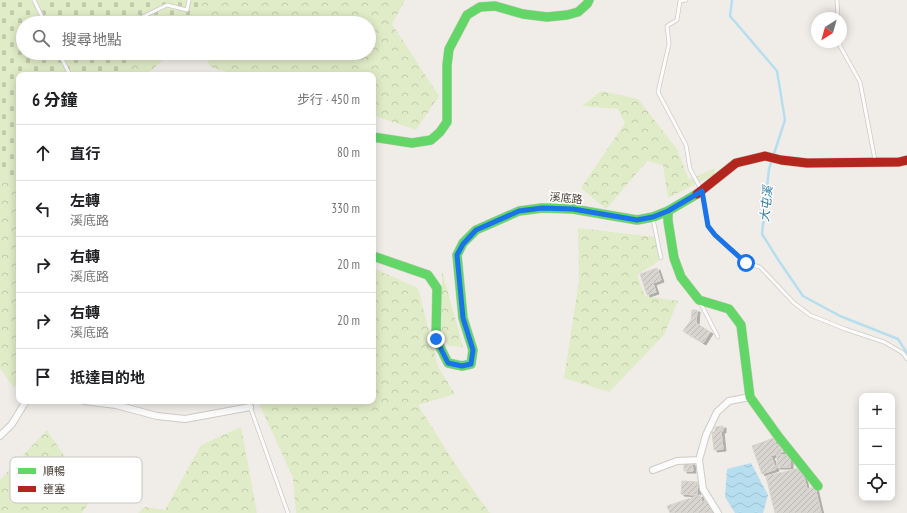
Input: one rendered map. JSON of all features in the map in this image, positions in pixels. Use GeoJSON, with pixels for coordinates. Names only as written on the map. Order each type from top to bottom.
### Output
{"type":"FeatureCollection","features":[{"type":"Feature","properties":{"kind":"street"},"geometry":{"type":"LineString","coordinates":[[376,137],[412,143],[431,140],[440,132],[447,122],[447,65],[449,50],[467,15],[480,6],[495,6],[529,15],[547,17],[567,15],[578,12],[587,4],[589,0]]}},
{"type":"Feature","properties":{"kind":"street","name":"溪底路"},"geometry":{"type":"LineString","coordinates":[[376,257],[428,275],[436,288],[436,339],[448,363],[462,366],[471,364],[473,350],[463,318],[457,255],[463,244],[476,230],[519,211],[542,208],[573,209],[637,220],[653,217],[668,211],[702,191],[736,163],[765,156],[781,160],[807,163],[875,163],[899,162],[907,160]]}},
{"type":"Feature","properties":{"kind":"street"},"geometry":{"type":"LineString","coordinates":[[668,211],[668,221],[674,258],[680,277],[699,300],[729,309],[741,325],[750,397],[778,436],[818,486]]}},
{"type":"Feature","properties":{"kind":"street"},"geometry":{"type":"LineString","coordinates":[[718,513],[703,489],[699,460],[706,435],[717,412],[729,401],[750,397]]}},
{"type":"Feature","properties":{"kind":"street"},"geometry":{"type":"LineString","coordinates":[[0,436],[12,424],[24,404]]}},
{"type":"Feature","properties":{"kind":"street"},"geometry":{"type":"LineString","coordinates":[[108,404],[157,416],[185,419],[249,404]]}},
{"type":"Feature","properties":{"kind":"street"},"geometry":{"type":"LineString","coordinates":[[653,470],[677,461],[699,460]]}},
{"type":"Feature","properties":{"kind":"lane"},"geometry":{"type":"LineString","coordinates":[[34,0],[42,16]]}},
{"type":"Feature","properties":{"kind":"lane"},"geometry":{"type":"LineString","coordinates":[[144,16],[167,5],[187,10],[190,0]]}},
{"type":"Feature","properties":{"kind":"lane"},"geometry":{"type":"LineString","coordinates":[[686,0],[680,1],[678,20],[667,26],[669,44],[658,92],[686,145],[690,169],[702,191],[708,226],[715,235],[746,263],[760,266],[794,303],[810,315],[884,342],[902,353],[907,359]]}},
{"type":"Feature","properties":{"kind":"lane"},"geometry":{"type":"LineString","coordinates":[[837,0],[838,12]]}},
{"type":"Feature","properties":{"kind":"lane"},"geometry":{"type":"LineString","coordinates":[[841,48],[860,82],[875,163]]}},
{"type":"Feature","properties":{"kind":"lane"},"geometry":{"type":"LineString","coordinates":[[62,60],[68,72]]}},
{"type":"Feature","properties":{"kind":"lane"},"geometry":{"type":"LineString","coordinates":[[653,217],[660,258]]}},
{"type":"Feature","properties":{"kind":"lane"},"geometry":{"type":"LineString","coordinates":[[699,300],[718,337]]}},
{"type":"Feature","properties":{"kind":"lane"},"geometry":{"type":"LineString","coordinates":[[249,404],[288,513]]}},
{"type":"Feature","properties":{"kind":"green space"},"geometry":{"type":"Polygon","coordinates":[[[0,0],[203,0],[198,16],[16,16],[16,60],[137,60],[124,68],[126,72],[16,72],[16,177],[0,176],[0,0]]]}},
{"type":"Feature","properties":{"kind":"green space"},"geometry":{"type":"Polygon","coordinates":[[[203,0],[405,0],[392,24],[439,96],[416,130],[376,116],[376,72],[227,72],[210,67],[208,60],[376,60],[376,16],[198,16],[203,0]]]}},
{"type":"Feature","properties":{"kind":"green space"},"geometry":{"type":"Polygon","coordinates":[[[137,60],[163,60],[149,72],[126,72],[124,68],[137,60]]]}},
{"type":"Feature","properties":{"kind":"green space"},"geometry":{"type":"Polygon","coordinates":[[[601,91],[638,99],[677,149],[689,180],[715,168],[714,175],[668,198],[663,165],[647,161],[606,209],[581,188],[625,123],[618,109],[582,106],[601,91]]]}},
{"type":"Feature","properties":{"kind":"green space"},"geometry":{"type":"Polygon","coordinates":[[[0,176],[16,177],[16,386],[13,387],[0,368],[0,176]]]}},
{"type":"Feature","properties":{"kind":"green space"},"geometry":{"type":"Polygon","coordinates":[[[578,228],[655,237],[660,260],[637,275],[645,296],[678,301],[664,335],[609,392],[564,378],[579,281],[578,228]]]}},
{"type":"Feature","properties":{"kind":"green space"},"geometry":{"type":"Polygon","coordinates":[[[376,269],[418,288],[438,367],[455,394],[418,405],[461,473],[490,513],[296,513],[293,478],[259,404],[376,404],[376,269]]]}},
{"type":"Feature","properties":{"kind":"green space"},"geometry":{"type":"Polygon","coordinates":[[[442,271],[463,347],[449,346],[442,337],[442,271]]]}},
{"type":"Feature","properties":{"kind":"green space"},"geometry":{"type":"Polygon","coordinates":[[[241,427],[257,513],[138,513],[145,507],[165,510],[201,445],[241,427]]]}},
{"type":"Feature","properties":{"kind":"green space"},"geometry":{"type":"Polygon","coordinates":[[[47,430],[65,457],[22,457],[47,430]]]}},
{"type":"Feature","properties":{"kind":"green space"},"geometry":{"type":"Polygon","coordinates":[[[10,469],[10,503],[89,503],[82,513],[0,513],[0,480],[10,469]]]}},
{"type":"Feature","properties":{"kind":"water"},"geometry":{"type":"Polygon","coordinates":[[[751,463],[768,495],[763,513],[735,513],[725,497],[727,469],[751,463]]]}},
{"type":"Feature","properties":{"kind":"building"},"geometry":{"type":"Polygon","coordinates":[[[657,268],[661,280],[653,283],[656,292],[647,295],[640,274],[657,268]]]}},
{"type":"Feature","properties":{"kind":"building"},"geometry":{"type":"Polygon","coordinates":[[[692,310],[697,310],[696,323],[710,332],[703,343],[683,331],[691,320],[692,310]]]}},
{"type":"Feature","properties":{"kind":"building"},"geometry":{"type":"Polygon","coordinates":[[[723,426],[723,431],[721,431],[723,449],[714,450],[712,432],[715,432],[715,427],[723,426]]]}},
{"type":"Feature","properties":{"kind":"building"},"geometry":{"type":"Polygon","coordinates":[[[774,438],[776,445],[780,444],[783,452],[771,456],[776,469],[762,474],[752,446],[774,438]]]}},
{"type":"Feature","properties":{"kind":"building"},"geometry":{"type":"Polygon","coordinates":[[[777,455],[790,455],[790,467],[777,467],[777,455]]]}},
{"type":"Feature","properties":{"kind":"building"},"geometry":{"type":"Polygon","coordinates":[[[684,463],[692,463],[693,471],[684,471],[684,463]]]}},
{"type":"Feature","properties":{"kind":"building"},"geometry":{"type":"Polygon","coordinates":[[[801,468],[807,489],[815,487],[821,513],[775,513],[766,476],[801,468]]]}},
{"type":"Feature","properties":{"kind":"building"},"geometry":{"type":"Polygon","coordinates":[[[682,481],[698,482],[697,495],[681,494],[682,481]]]}},
{"type":"Feature","properties":{"kind":"building"},"geometry":{"type":"Polygon","coordinates":[[[700,495],[702,502],[708,500],[712,513],[670,513],[667,506],[700,495]]]}},
{"type":"Feature","properties":{"kind":"waterway","name":"大屯溪"},"geometry":{"type":"LineString","coordinates":[[732,0],[730,16],[777,71],[785,120],[769,169],[762,234],[803,296],[840,316],[898,339],[907,353]]}},
{"type":"Feature","properties":{"kind":"traffic: fast"},"geometry":{"type":"LineString","coordinates":[[376,137],[412,143],[431,140],[440,132],[447,122],[447,65],[449,49],[467,15],[480,7],[495,6],[523,14],[547,17],[567,15],[578,12],[587,4],[589,0]]}},
{"type":"Feature","properties":{"kind":"traffic: fast"},"geometry":{"type":"LineString","coordinates":[[376,257],[428,275],[437,288],[436,339],[448,363],[462,366],[471,364],[473,350],[463,318],[457,255],[463,243],[476,230],[519,211],[542,208],[573,209],[637,220],[653,217],[668,211],[697,194]]}},
{"type":"Feature","properties":{"kind":"traffic: fast"},"geometry":{"type":"LineString","coordinates":[[668,211],[668,221],[674,258],[681,277],[699,300],[729,309],[741,325],[750,397],[778,436],[818,486]]}},
{"type":"Feature","properties":{"kind":"traffic: jam"},"geometry":{"type":"LineString","coordinates":[[697,194],[736,163],[765,156],[781,160],[807,163],[899,162],[907,160]]}},
{"type":"Feature","properties":{"kind":"route"},"geometry":{"type":"LineString","coordinates":[[436,339],[448,363],[462,366],[471,364],[473,350],[463,318],[457,255],[463,244],[476,230],[519,211],[542,208],[573,209],[637,220],[653,217],[668,211],[702,191],[708,226],[715,235],[746,263]]}}]}
